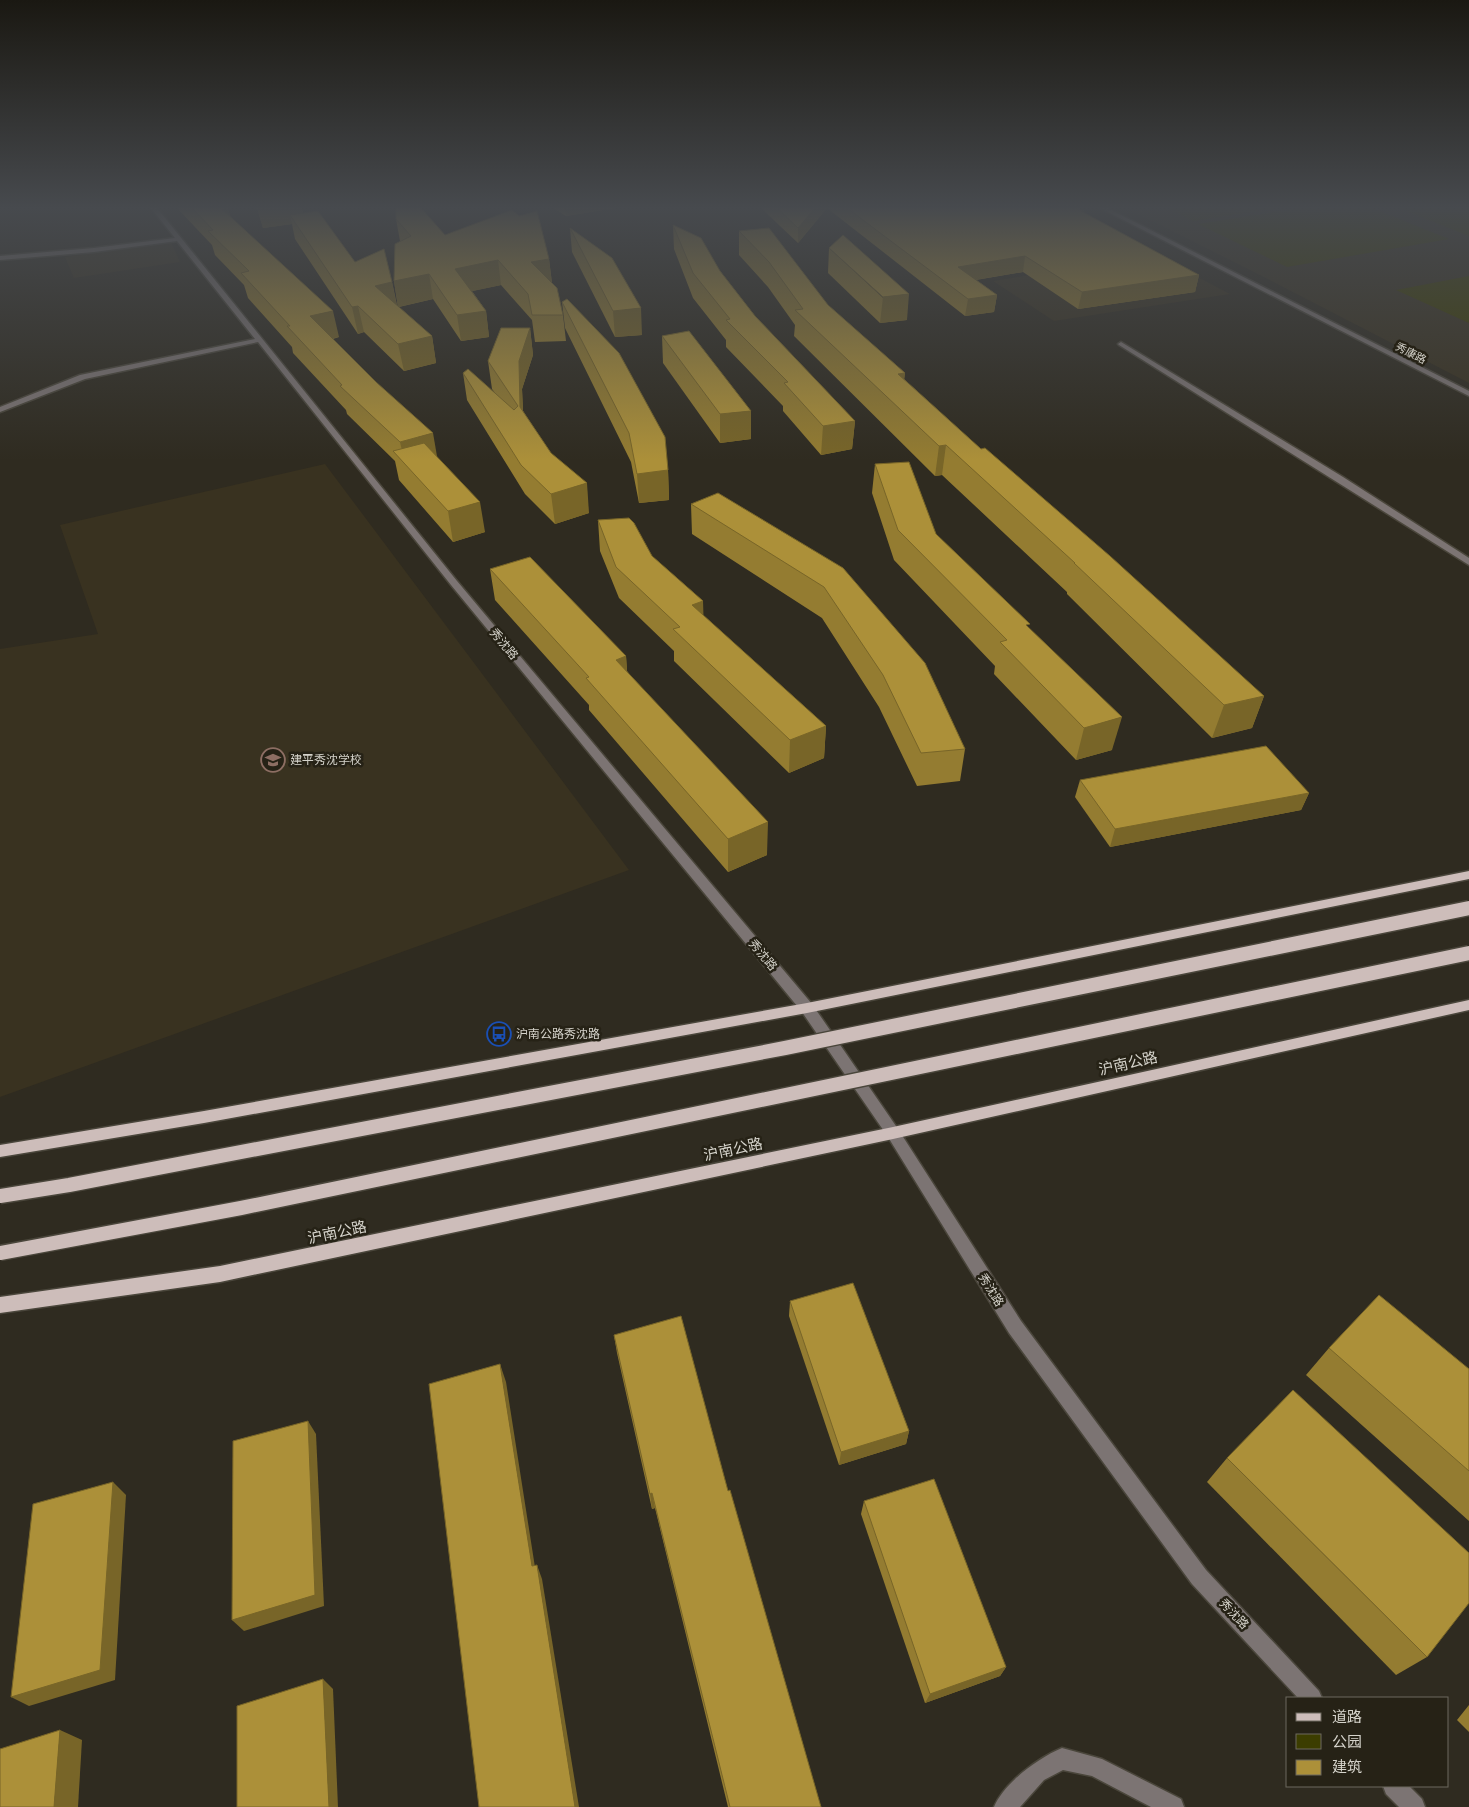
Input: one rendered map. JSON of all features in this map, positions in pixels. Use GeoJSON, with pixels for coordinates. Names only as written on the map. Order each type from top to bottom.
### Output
{"type":"FeatureCollection","features":[{"type":"Feature","properties":{"kind":"main road"},"geometry":{"type":"LineString","coordinates":[[0,1151],[204,1117],[807,1008],[1469,875]]}},
{"type":"Feature","properties":{"kind":"main road"},"geometry":{"type":"LineString","coordinates":[[0,1196],[785,1048],[1469,908]]}},
{"type":"Feature","properties":{"kind":"main road"},"geometry":{"type":"LineString","coordinates":[[0,1253],[242,1208],[1469,953]]}},
{"type":"Feature","properties":{"kind":"main road","name":"沪南公路"},"geometry":{"type":"LineString","coordinates":[[0,1305],[220,1274],[893,1133],[1469,1005]]}},
{"type":"Feature","properties":{"kind":"street","name":"秀沈路"},"geometry":{"type":"LineString","coordinates":[[220,292],[454,583],[807,1008],[893,1133],[1015,1327],[1199,1577],[1311,1697]]}},
{"type":"Feature","properties":{"kind":"street","name":"秀康路"},"geometry":{"type":"LineString","coordinates":[[1269,292],[1469,394]]}},
{"type":"Feature","properties":{"kind":"street"},"geometry":{"type":"LineString","coordinates":[[0,410],[84,377],[259,341]]}},
{"type":"Feature","properties":{"kind":"street"},"geometry":{"type":"LineString","coordinates":[[1121,344],[1340,478],[1469,562]]}},
{"type":"Feature","properties":{"kind":"street"},"geometry":{"type":"LineString","coordinates":[[1005,1807],[1037,1773],[1062,1759],[1094,1766],[1173,1807]]}},
{"type":"Feature","properties":{"kind":"street"},"geometry":{"type":"LineString","coordinates":[[1395,1787],[1414,1807]]}},
{"type":"Feature","properties":{"kind":"shaded area"},"geometry":{"type":"Polygon","coordinates":[[[1010,292],[1227,292],[1230,294],[1054,321],[1010,292]]]}},
{"type":"Feature","properties":{"kind":"shaded area"},"geometry":{"type":"Polygon","coordinates":[[[1293,292],[1469,292],[1469,383],[1293,292]]]}},
{"type":"Feature","properties":{"kind":"shaded area","name":"建平秀沈学校"},"geometry":{"type":"Polygon","coordinates":[[[325,464],[629,870],[0,1097],[0,649],[98,634],[60,525],[325,464]]]}},
{"type":"Feature","properties":{"kind":"green space"},"geometry":{"type":"Polygon","coordinates":[[[1401,292],[1469,292],[1469,323],[1401,292]]]}},
{"type":"Feature","properties":{"kind":"building"},"geometry":{"type":"Polygon","coordinates":[[[259,292],[313,292],[333,311],[310,316],[376,382],[433,433],[400,442],[340,386],[342,385],[287,326],[290,326],[259,292]]]}},
{"type":"Feature","properties":{"kind":"building"},"geometry":{"type":"Polygon","coordinates":[[[342,292],[382,292],[432,336],[398,344],[358,306],[352,307],[342,292]]]}},
{"type":"Feature","properties":{"kind":"building"},"geometry":{"type":"Polygon","coordinates":[[[442,292],[472,292],[486,311],[457,315],[442,292]]]}},
{"type":"Feature","properties":{"kind":"building"},"geometry":{"type":"Polygon","coordinates":[[[527,292],[558,292],[563,315],[532,315],[527,292]]]}},
{"type":"Feature","properties":{"kind":"building"},"geometry":{"type":"Polygon","coordinates":[[[603,292],[632,292],[641,308],[613,311],[603,292]]]}},
{"type":"Feature","properties":{"kind":"building"},"geometry":{"type":"Polygon","coordinates":[[[709,292],[737,292],[755,316],[855,421],[823,426],[784,383],[788,382],[726,320],[730,319],[709,292]]]}},
{"type":"Feature","properties":{"kind":"building"},"geometry":{"type":"Polygon","coordinates":[[[791,292],[818,292],[828,305],[905,373],[898,374],[981,449],[985,448],[1110,556],[1264,696],[1224,705],[1075,563],[946,445],[939,446],[795,310],[803,309],[791,292]]]}},
{"type":"Feature","properties":{"kind":"building"},"geometry":{"type":"Polygon","coordinates":[[[878,292],[907,292],[909,294],[883,297],[878,292]]]}},
{"type":"Feature","properties":{"kind":"building"},"geometry":{"type":"Polygon","coordinates":[[[959,292],[993,292],[997,295],[968,299],[959,292]]]}},
{"type":"Feature","properties":{"kind":"building"},"geometry":{"type":"Polygon","coordinates":[[[567,299],[619,353],[665,437],[668,470],[637,474],[629,433],[562,302],[567,299]]]}},
{"type":"Feature","properties":{"kind":"building"},"geometry":{"type":"Polygon","coordinates":[[[501,328],[530,328],[519,361],[520,407],[551,453],[587,483],[551,494],[521,465],[463,373],[468,369],[514,410],[518,406],[488,361],[501,328]]]}},
{"type":"Feature","properties":{"kind":"building"},"geometry":{"type":"Polygon","coordinates":[[[689,331],[751,411],[720,414],[662,336],[689,331]]]}},
{"type":"Feature","properties":{"kind":"building"},"geometry":{"type":"Polygon","coordinates":[[[424,443],[480,502],[448,511],[393,451],[424,443]]]}},
{"type":"Feature","properties":{"kind":"building"},"geometry":{"type":"Polygon","coordinates":[[[909,462],[936,534],[1030,624],[1026,625],[1122,717],[1084,728],[1000,642],[1007,640],[898,530],[875,464],[909,462]]]}},
{"type":"Feature","properties":{"kind":"building"},"geometry":{"type":"Polygon","coordinates":[[[718,493],[843,568],[925,663],[965,749],[921,753],[883,675],[824,587],[691,504],[718,493]]]}},
{"type":"Feature","properties":{"kind":"building"},"geometry":{"type":"Polygon","coordinates":[[[629,518],[634,523],[652,556],[703,601],[692,605],[826,726],[790,740],[673,629],[680,627],[616,567],[598,520],[629,518]]]}},
{"type":"Feature","properties":{"kind":"building"},"geometry":{"type":"Polygon","coordinates":[[[530,557],[626,656],[616,660],[768,822],[728,839],[586,678],[589,677],[490,569],[530,557]]]}},
{"type":"Feature","properties":{"kind":"building"},"geometry":{"type":"Polygon","coordinates":[[[1266,746],[1309,793],[1115,829],[1080,780],[1266,746]]]}},
{"type":"Feature","properties":{"kind":"building"},"geometry":{"type":"Polygon","coordinates":[[[853,1283],[909,1431],[841,1452],[790,1301],[853,1283]]]}},
{"type":"Feature","properties":{"kind":"building"},"geometry":{"type":"Polygon","coordinates":[[[1379,1295],[1469,1369],[1469,1471],[1329,1348],[1379,1295]]]}},
{"type":"Feature","properties":{"kind":"building"},"geometry":{"type":"Polygon","coordinates":[[[681,1316],[728,1491],[730,1490],[821,1807],[730,1807],[652,1493],[650,1494],[614,1335],[681,1316]]]}},
{"type":"Feature","properties":{"kind":"building"},"geometry":{"type":"Polygon","coordinates":[[[500,1364],[532,1566],[537,1565],[575,1807],[479,1807],[429,1384],[500,1364]]]}},
{"type":"Feature","properties":{"kind":"building"},"geometry":{"type":"Polygon","coordinates":[[[1293,1390],[1469,1553],[1469,1603],[1427,1657],[1227,1458],[1293,1390]]]}},
{"type":"Feature","properties":{"kind":"building"},"geometry":{"type":"Polygon","coordinates":[[[308,1421],[315,1595],[232,1620],[233,1441],[308,1421]]]}},
{"type":"Feature","properties":{"kind":"building"},"geometry":{"type":"Polygon","coordinates":[[[934,1479],[1006,1667],[930,1694],[864,1501],[934,1479]]]}},
{"type":"Feature","properties":{"kind":"building"},"geometry":{"type":"Polygon","coordinates":[[[113,1482],[100,1670],[11,1697],[33,1504],[113,1482]]]}},
{"type":"Feature","properties":{"kind":"building"},"geometry":{"type":"Polygon","coordinates":[[[323,1679],[329,1807],[237,1807],[237,1706],[323,1679]]]}},
{"type":"Feature","properties":{"kind":"building"},"geometry":{"type":"Polygon","coordinates":[[[60,1730],[54,1807],[0,1807],[0,1749],[60,1730]]]}},
{"type":"Feature","properties":{"kind":"place","name":"建平秀沈学校"},"geometry":{"type":"Point","coordinates":[273,760]}},
{"type":"Feature","properties":{"kind":"place","name":"沪南公路秀沈路"},"geometry":{"type":"Point","coordinates":[499,1034]}}]}
